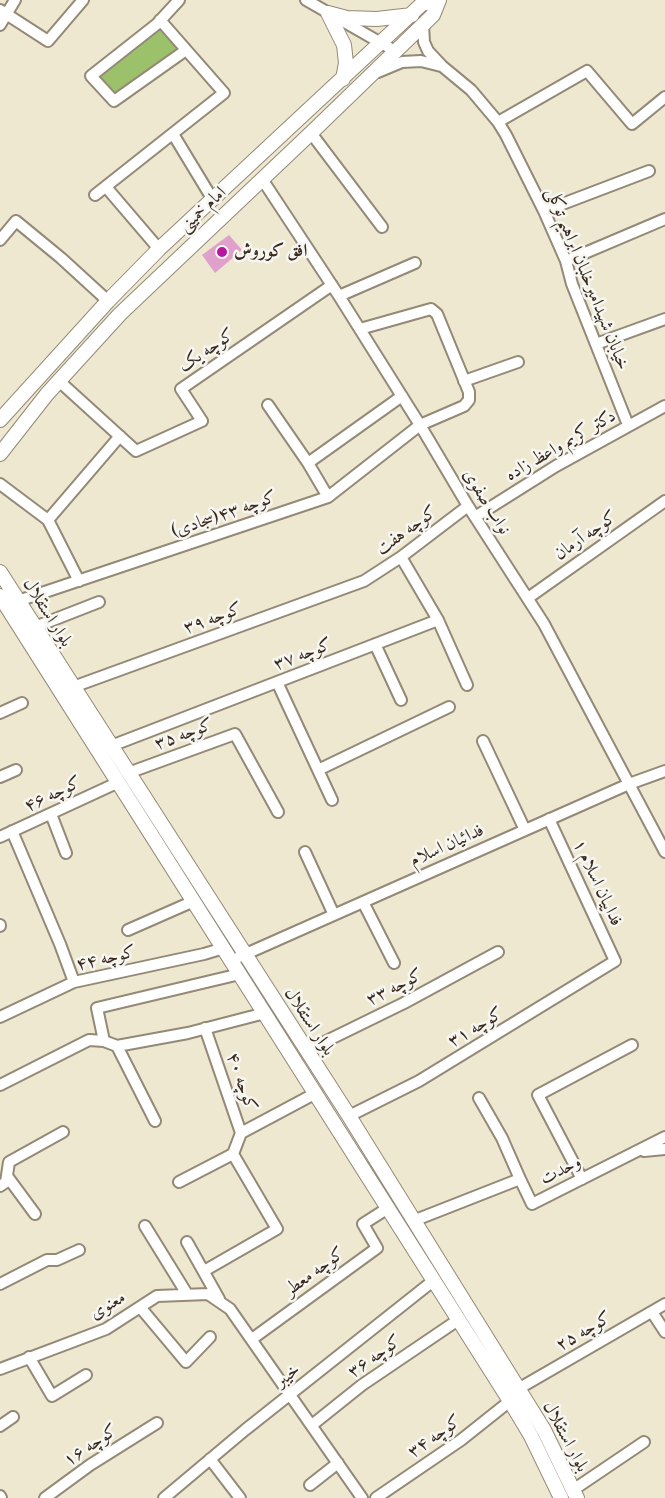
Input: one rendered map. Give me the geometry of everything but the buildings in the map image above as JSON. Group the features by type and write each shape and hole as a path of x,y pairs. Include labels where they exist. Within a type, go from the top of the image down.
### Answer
{"main road":[{"name":"امام خمینی","path":"0,420 108,301 159,249 422,4 437,0 433,15 423,25 120,314 59,381 0,454"},
{"path":"328,14 347,18 377,19 412,15"},
{"path":"328,14 344,45 346,63 343,79"},
{"name":"بلوار استقلال","path":"0,572 111,746 123,778 194,901 224,948 238,957"},
{"name":"بلوار استقلال","path":"0,596 123,778 238,957 306,1051 349,1116 544,1430 575,1494"},
{"name":"بلوار استقلال","path":"238,957 240,974 510,1401 531,1436 561,1498"}],"street":[{"path":"0,25 3,12 15,0"},
{"path":"3,12 48,41 83,0"},
{"path":"179,0 160,20 91,76 114,101 186,50"},
{"path":"306,0 395,51"},
{"path":"95,195 224,93 160,20"},
{"name":"خیابان شهیدامیرخلبان ابراهیم توکلی","path":"423,25 424,42 429,51 442,66 471,90 498,122 544,211 566,261 572,284 628,425"},
{"path":"368,77 402,62 421,61 442,66"},
{"path":"498,122 587,71 632,124 665,97"},
{"path":"311,133 382,227"},
{"path":"173,134 213,200"},
{"path":"544,211 649,171"},
{"name":"نواب صفوی","path":"262,179 360,329 468,506 544,624 665,852"},
{"path":"106,187 159,249"},
{"path":"566,261 665,219"},
{"path":"0,240 16,221 108,301"},
{"path":"339,296 415,263"},
{"name":"کوچه یک","path":"120,436 136,451 202,421 180,389 332,285"},
{"path":"360,329 431,309 437,314 464,381 518,362"},
{"path":"596,345 665,319"},
{"path":"48,520 120,436 59,381"},
{"name":"کوچه ۴۳(سجادی)","path":"18,601 328,497 373,459 420,425 464,406 469,400 469,392 464,381"},
{"path":"308,463 402,396"},
{"path":"268,405 308,463 328,497"},
{"name":"دکتر کریم واعظ زاده","path":"475,517 556,466 665,406"},
{"path":"0,484 48,520 79,581"},
{"name":"کوچه آرمان","path":"528,598 665,501"},
{"name":"کوچه هفت","path":"364,581 401,557 468,506"},
{"path":"401,557 438,620 467,685"},
{"name":"کوچه ۳۹","path":"73,687 364,581"},
{"path":"35,627 99,602"},
{"name":"کوچه ۳۷","path":"111,746 438,620"},
{"path":"375,644 401,700"},
{"path":"277,682 332,800"},
{"path":"0,713 22,703"},
{"path":"318,770 449,707"},
{"name":"کوچه ۳۵","path":"123,778 235,734 278,812"},
{"path":"483,741 525,830"},
{"path":"0,777 16,770"},
{"name":"فدائیان اسلام","path":"238,957 629,784 665,771"},
{"name":"کوچه ۴۶","path":"0,837 123,778"},
{"path":"51,814 66,853"},
{"name":"فداییان اسلام ۱","path":"549,819 615,961"},
{"path":"12,831 74,982"},
{"path":"305,852 334,915"},
{"path":"128,930 194,901"},
{"path":"363,902 394,963"},
{"name":"کوچه ۴۴","path":"0,1017 74,982 224,948"},
{"name":"کوچه ۳۳","path":"306,1051 404,1003 498,952"},
{"name":"کوچه ۳۱","path":"349,1116 419,1081 615,961"},
{"path":"104,1041 97,1008 240,974"},
{"path":"0,1085 89,1040 104,1041 117,1046 265,1013"},
{"name":"کوچه ۴۰","path":"205,1028 240,1133 316,1093"},
{"path":"582,1179 538,1095 632,1045"},
{"path":"117,1046 155,1121"},
{"path":"479,1098 520,1179"},
{"path":"0,1186 6,1182 9,1162 63,1132"},
{"path":"179,1182 233,1154 240,1133"},
{"name":"وحدت","path":"414,1221 520,1179 532,1204 665,1137"},
{"name":"وحدت","path":"635,1152 665,1149"},
{"path":"204,1271 277,1229 233,1154"},
{"path":"7,1176 35,1214"},
{"name":"کوچه معطر","path":"252,1339 377,1248 363,1224 388,1208"},
{"path":"145,1226 187,1294"},
{"path":"187,1242 225,1306 252,1339 361,1498"},
{"path":"0,1284 47,1260 57,1260 79,1250"},
{"name":"خیبر","path":"166,1497 382,1320 434,1281"},
{"name":"معنوی","path":"0,1369 106,1329 157,1296 208,1294 225,1306"},
{"name":"کوچه ۲۵","path":"518,1389 665,1304"},
{"path":"140,1307 186,1362 210,1337"},
{"path":"652,1312 665,1332"},
{"name":"کوچه ۳۶","path":"312,1425 362,1385 458,1320"},
{"path":"29,1357 52,1396 86,1375"},
{"name":"کوچه ۳۴","path":"376,1498 461,1440 510,1401"},
{"path":"0,1426 13,1417"},
{"name":"کوچه ۱۶","path":"45,1498 90,1465 157,1423"},
{"path":"575,1494 644,1442"},
{"path":"210,1459 240,1498"},
{"path":"310,1485 338,1463"}],"green space":[{"path":"157,24 186,50 114,101 91,76"}],"place":[{"name":"افق کوروش","path":"222,252"}]}
